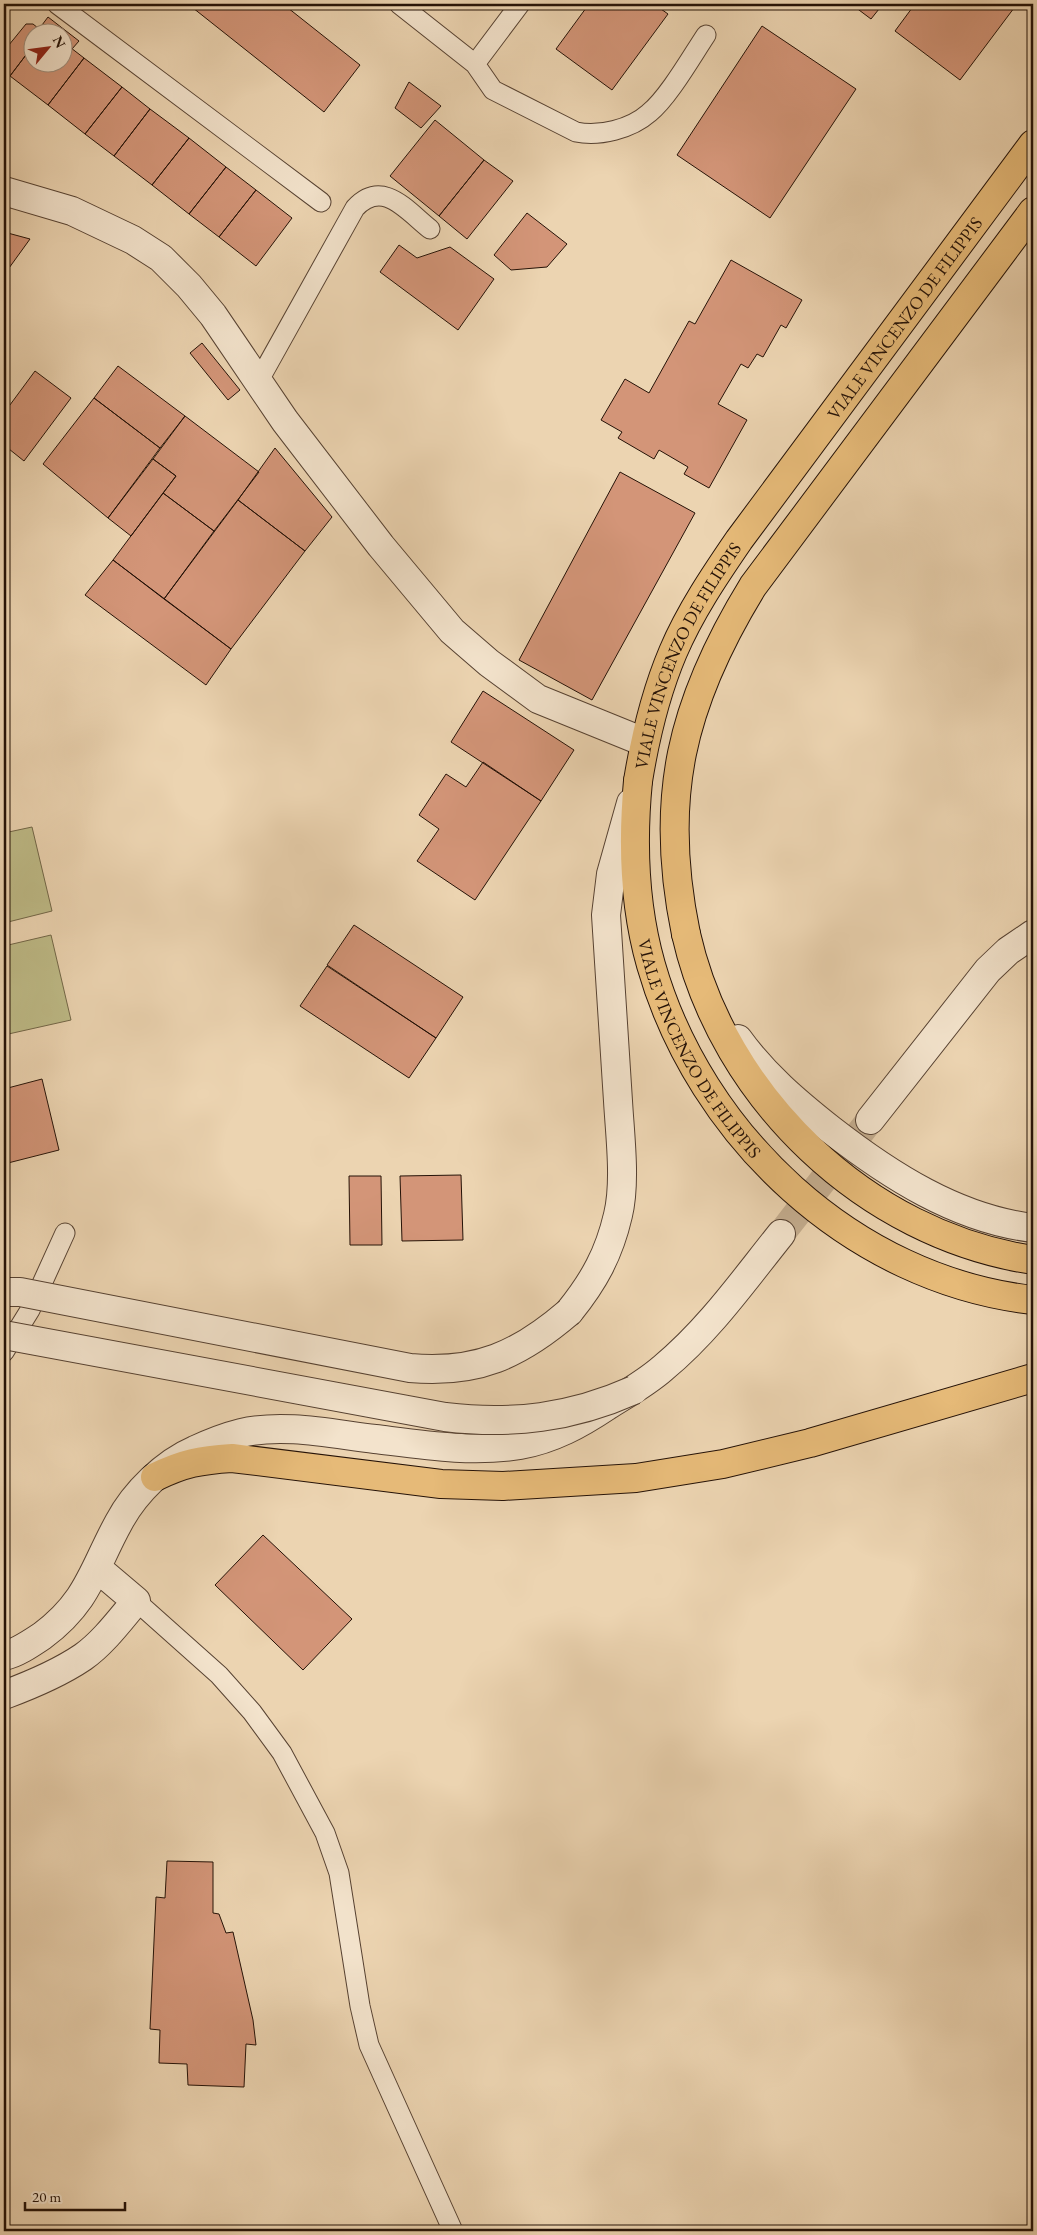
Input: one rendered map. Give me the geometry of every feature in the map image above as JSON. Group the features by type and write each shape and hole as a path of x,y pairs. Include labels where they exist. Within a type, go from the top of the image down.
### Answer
{"main road":[{"name":"VIALE VINCENZO DE FILIPPIS","path":"1033,144 750,525 712,580 673,652 644,742 633,828 640,915 651,965 668,1014 687,1054 719,1107 755,1153 795,1192 830,1220 877,1249 920,1271 964,1286 1011,1298 1033,1300"},
{"name":"VIALE VINCENZO DE FILIPPIS","path":"1033,211 753,586 729,625 698,693 687,729 676,786 676,864 679,898 686,934 701,987 716,1023 736,1058 762,1095 795,1134 823,1161 860,1189 940,1234 989,1250 1033,1260"},
{"path":"147,1487 182,1464 232,1458 440,1484 503,1486 636,1478 723,1464 810,1443 1033,1378"}],"street":[{"path":"4,191 72,211 133,240 161,258 201,300 284,422 452,631 490,664 538,699 644,742"},
{"path":"4,1292 20,1292 410,1368 434,1370 459,1369 504,1356 544,1333 569,1312 600,1270 612,1240 619,1213 622,1165 606,915 611,874 638,781"},
{"path":"686,934 707,988 726,1022 768,1076 800,1105 872,1161 896,1177 954,1205 992,1218 1033,1228"},
{"path":"870,1120 988,970 1008,951 1033,934"},
{"path":"4,1656 33,1642 68,1614 83,1595 120,1520 147,1487 179,1459 219,1440 242,1433 273,1430 302,1431 443,1447 484,1449 519,1445 546,1439 578,1425 634,1390 669,1364 711,1322 781,1234"},
{"path":"4,1335 445,1418 483,1422 521,1420 558,1414 608,1402 634,1390"},
{"path":"4,1695 45,1679 84,1656 113,1628 136,1601 97,1568"}],"lane":[{"path":"57,4 321,202"},
{"path":"399,4 474,64 493,90 576,132 590,135 607,132 635,122 649,114 659,103 706,34"},
{"path":"474,64 520,4"},
{"path":"258,382 356,208 363,199 372,195 382,194 430,230"},
{"path":"4,1352 30,1310 65,1233"},
{"path":"136,1601 219,1675 252,1712 282,1752 325,1833 339,1873 360,2006 369,2046 453,2231"}],"shaded area":[{"path":"32,827 52,911 4,923 4,833"},
{"path":"51,935 71,1020 4,1035 4,946"}],"building":[{"path":"188,4 283,4 360,65 324,112"},
{"path":"589,4 654,4 668,14 612,90 556,49"},
{"path":"851,4 883,4 871,19"},
{"path":"915,4 1017,4 960,80 895,31"},
{"path":"48,17 54,22 44,22"},
{"path":"762,26 856,89 770,218 677,155"},
{"path":"22,29 22,60 10,76 4,71 4,51"},
{"path":"72,36 79,41 72,49"},
{"path":"72,49 84,58 48,105 10,76 22,60 22,72 72,72"},
{"path":"84,58 122,87 85,134 48,105"},
{"path":"409,82 441,106 421,128 395,108"},
{"path":"122,87 150,109 114,156 85,134"},
{"path":"150,109 189,138 152,185 114,156"},
{"path":"435,120 484,160 439,216 390,176"},
{"path":"189,138 226,167 189,214 152,185"},
{"path":"484,160 513,181 467,239 439,216"},
{"path":"226,167 256,190 219,237 189,214"},
{"path":"256,190 292,218 256,266 219,237"},
{"path":"527,213 567,244 547,267 511,270 494,255"},
{"path":"4,232 30,239 4,275"},
{"path":"399,245 417,258 450,247 494,279 458,330 380,272"},
{"path":"731,260 802,300 786,328 781,325 763,357 757,354 748,368 741,364 718,404 747,420 709,488 684,474 688,467 659,450 654,459 618,438 622,432 601,420 625,379 649,393 689,321 695,324"},
{"path":"202,343 240,390 228,400 190,353"},
{"path":"118,366 185,416 160,448 94,398"},
{"path":"35,371 71,398 24,461 4,445 4,413"},
{"path":"94,398 160,448 108,518 43,464"},
{"path":"185,416 259,472 214,531 163,493 176,476 153,459"},
{"path":"275,448 332,517 305,551 238,500"},
{"path":"153,459 176,476 131,536 108,518"},
{"path":"620,472 695,513 592,700 519,660"},
{"path":"163,493 214,531 164,599 113,560"},
{"path":"238,500 305,551 231,649 164,599"},
{"path":"113,560 231,649 206,685 85,595"},
{"path":"483,691 574,750 541,801 451,742"},
{"path":"483,762 541,801 475,900 417,861 439,829 419,815 446,774 466,787"},
{"path":"354,925 463,997 436,1038 327,965"},
{"path":"327,966 436,1038 409,1078 300,1006"},
{"path":"42,1079 59,1150 4,1164 4,1089"},
{"path":"461,1175 463,1240 402,1241 400,1176"},
{"path":"349,1176 381,1176 382,1245 350,1245"},
{"path":"263,1535 352,1619 303,1670 215,1585"},
{"path":"167,1861 213,1862 213,1913 219,1914 226,1933 233,1932 253,2020 256,2045 246,2044 244,2087 188,2085 187,2064 159,2063 160,2030 150,2029 156,1897 165,1898"}],"tunnel":[{"path":"781,1234 870,1120"}]}
